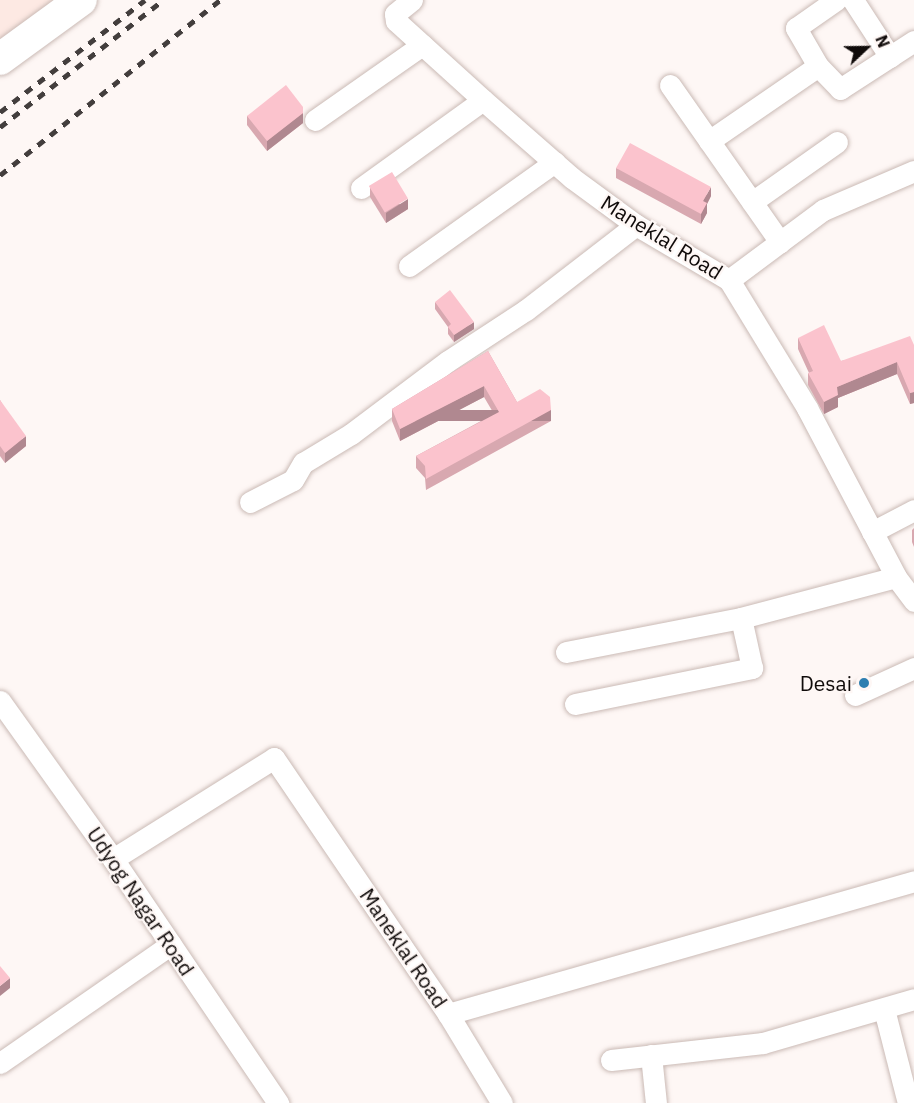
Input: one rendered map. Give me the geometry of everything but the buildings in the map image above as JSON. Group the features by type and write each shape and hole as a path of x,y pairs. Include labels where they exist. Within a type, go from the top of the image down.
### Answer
{"highway":[{"path":"0,58 81,0"}],"street":[{"name":"Maneklal Road","path":"412,0 393,18 483,100 555,162 636,225 729,280 807,408 896,577 914,601"},
{"path":"836,0 796,28 818,66 840,89 914,41"},
{"path":"853,0 890,57"},
{"path":"315,120 422,45"},
{"path":"709,141 818,66"},
{"path":"670,85 780,242"},
{"path":"361,188 483,100"},
{"path":"752,202 837,142"},
{"path":"408,266 555,162"},
{"path":"729,280 823,210 914,171"},
{"path":"250,502 291,482 303,463 351,434 448,361 533,305 636,225"},
{"path":"872,532 914,510"},
{"path":"566,652 741,618 896,577"},
{"path":"575,704 752,668 741,618"},
{"path":"855,695 914,668"},
{"name":"Udyog Nagar Road","path":"0,701 113,859 278,1103"},
{"name":"Maneklal Road","path":"113,859 274,758 448,1014 914,881"},
{"path":"4,1052 171,944"},
{"path":"611,1060 763,1043 914,999"},
{"path":"884,1009 908,1103"},
{"path":"448,1014 502,1103"},
{"path":"651,1055 656,1103"}],"shaded area":[{"path":"0,0 55,0 0,40"}],"railway":[{"path":"0,112 145,0"},
{"path":"0,127 163,0"},
{"path":"0,175 220,0"}],"place":[{"name":"Desai","path":"864,683"}]}
